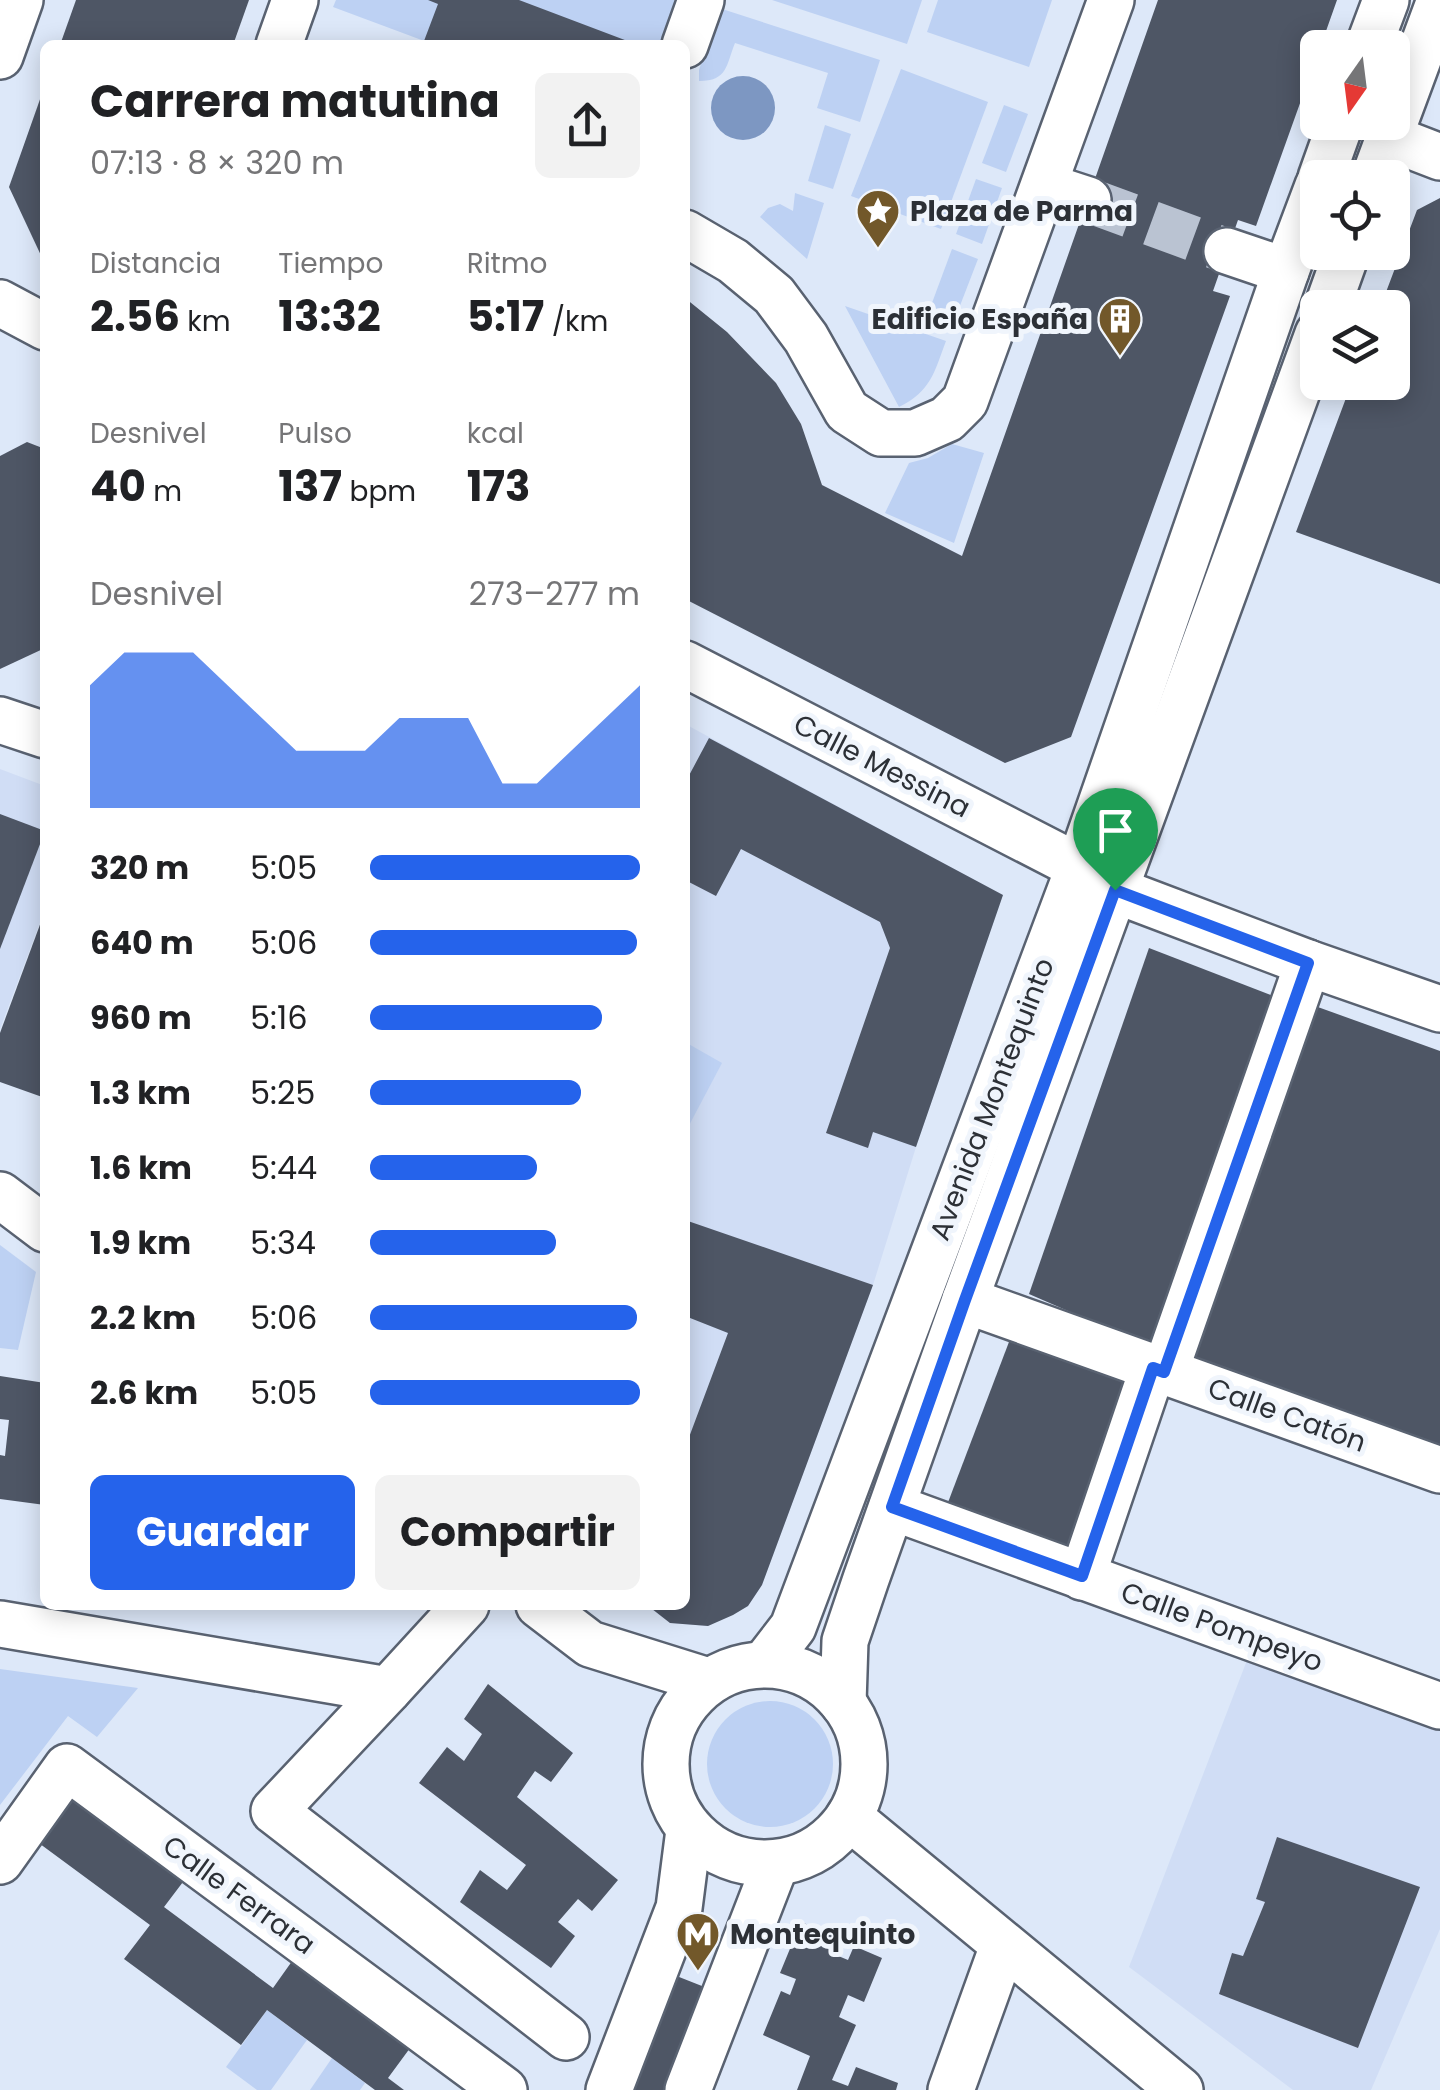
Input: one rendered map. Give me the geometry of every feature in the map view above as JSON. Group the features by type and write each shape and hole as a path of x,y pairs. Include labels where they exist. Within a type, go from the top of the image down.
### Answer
{"street":[{"path":"0,56 20,0"},
{"path":"281,40 295,0"},
{"path":"687,40 701,0"},
{"path":"690,237 733,261 774,295 806,338 847,411 881,433 915,432 947,419 965,400 1111,0"},
{"path":"1375,30 1386,0"},
{"path":"1440,0 1381,157 1440,158"},
{"path":"1045,186 1088,200"},
{"name":"Avenida Montequinto","path":"843,1703 845,1641 965,1300 1300,234"},
{"path":"1227,250 1286,271"},
{"path":"0,303 40,324"},
{"name":"Avenida Montequinto","path":"766,1662 793,1628 1300,378"},
{"name":"Calle Messina","path":"690,667 1097,879 1308,963 1440,1009"},
{"path":"0,720 40,733"},
{"path":"1082,1576 1308,963"},
{"path":"0,1195 40,1226"},
{"name":"Calle Catón","path":"965,1300 1440,1470"},
{"name":"Calle Pompeyo","path":"892,1507 1440,1706"},
{"path":"461,1610 274,1810 566,2038"},
{"path":"546,1610 590,1644 705,1680"},
{"path":"0,1624 388,1690"},
{"path":"766,1662 805,1673 843,1703 860,1735 864,1762 861,1790 849,1817 827,1841 798,1857 776,1863 740,1859 717,1850 690,1830 678,1813 668,1786 666,1758 672,1729 705,1680 766,1662"},
{"name":"Calle Ferrara","path":"0,1860 67,1768 504,2090"},
{"path":"849,1817 1180,2090"},
{"path":"609,2090 679,1908 690,1830"},
{"path":"688,2090 776,1863"},
{"path":"951,2090 1002,1946"}],"shaded area":[{"path":"336,0 683,0 669,40 422,40 333,7"},
{"path":"772,0 922,0 907,44"},
{"path":"938,0 1052,0 1029,67 927,32"},
{"path":"719,8 880,60 860,122 817,108 828,73 735,43 721,75 699,81"},
{"path":"901,69 988,102 941,229 851,196"},
{"path":"743,76 766,85 775,108 766,131 743,140 720,131 711,108 720,85"},
{"path":"1004,105 1028,114 1006,172 982,163"},
{"path":"825,125 851,134 833,189 808,181"},
{"path":"976,179 1002,188 982,244 956,234"},
{"path":"795,193 824,203 807,259 760,217 768,208 780,204 793,211"},
{"path":"952,249 978,259 951,329 926,319"},
{"path":"845,306 946,341 930,380 910,401 899,407"},
{"path":"952,444 984,453 954,543 885,513 909,463 928,458"},
{"path":"690,727 1003,895 873,1285 762,1585 748,1606 708,1626 670,1623 653,1610 690,1610"},
{"path":"0,769 40,784 40,922 0,1029"},
{"path":"690,1045 722,1063 690,1124"},
{"path":"0,1245 36,1272 18,1350 0,1348"},
{"path":"1249,1655 1440,1727 1440,1929 1371,2090 1293,2090 1129,1967"},
{"path":"0,1669 138,1688 97,1737 68,1716 0,1805"},
{"path":"770,1701 794,1706 814,1720 828,1740 833,1764 828,1788 814,1808 794,1822 770,1827 746,1822 726,1808 712,1788 707,1764 712,1740 726,1720 746,1706"},
{"path":"267,2010 307,2040 271,2090 257,2090 226,2067"},
{"path":"332,2058 365,2083 360,2090 310,2090"}],"building":[{"path":"76,0 249,0 235,40 62,40"},
{"path":"428,0 519,0 625,40 424,40 438,4"},
{"name":"Edificio España","path":"1158,0 1337,0 1326,30 1300,30 1300,103 1256,226 1238,220 1213,291 1230,296 1071,737 1005,763 690,602 690,302 727,332 776,383 801,424 822,485 962,556"},
{"path":"40,99 40,253 9,187"},
{"path":"1440,198 1440,584 1296,532 1345,400 1410,400 1410,290 1387,290 1394,270 1410,270 1410,229 1417,210"},
{"path":"27,442 40,447 40,650 0,669 0,456"},
{"path":"709,738 1003,895 916,1147 873,1132 868,1148 826,1133 890,948 880,922 741,849 716,896 690,883 690,774"},
{"path":"0,814 40,829 40,844 0,949"},
{"path":"40,925 40,1096 0,1082 0,1033"},
{"path":"1149,948 1276,997 1153,1348 1029,1294"},
{"path":"1315,1006 1440,1051 1440,1451 1184,1359"},
{"path":"690,1222 873,1285 762,1585 748,1606 708,1626 670,1623 653,1610 690,1610 690,1435 728,1333 690,1318"},
{"path":"1012,1334 1136,1381 1076,1553 947,1505"},
{"path":"0,1376 40,1382 40,1504 0,1499 0,1455 5,1456 9,1420 0,1419"},
{"path":"488,1684 573,1753 551,1782 535,1771 517,1797 618,1880 592,1911 578,1899 558,1922 575,1936 551,1968 460,1902 480,1870 507,1890 526,1865 419,1783 447,1747 464,1761 482,1734 464,1719"},
{"path":"70,1787 189,1874 164,1907 273,1988 295,1957 413,2044 388,2078 404,2090 375,2090 267,2010 241,2045 124,1959 150,1925 32,1838"},
{"path":"1277,1837 1420,1887 1358,2048 1219,1994 1232,1953 1243,1956 1265,1902 1256,1899"},
{"path":"801,1922 837,1936 831,1953 848,1960 854,1946 882,1958 864,2002 848,1995 839,2017 856,2025 832,2080 848,2086 856,2067 898,2083 896,2090 797,2090 810,2056 763,2035 781,1991 790,1995 796,1979 780,1973"},
{"path":"669,1973 712,1990 673,2090 623,2090"}],"tunnel":[{"path":"1088,200 1227,251"}],"place":[{"name":"Plaza de Parma","path":"878,249"},
{"name":"Edificio España","path":"1120,357"},
{"name":"Montequinto","path":"698,1972"}],"route":[{"path":"1115,890 1308,963 1164,1372 1153,1368 1082,1576 892,1507 1115,890"}]}
